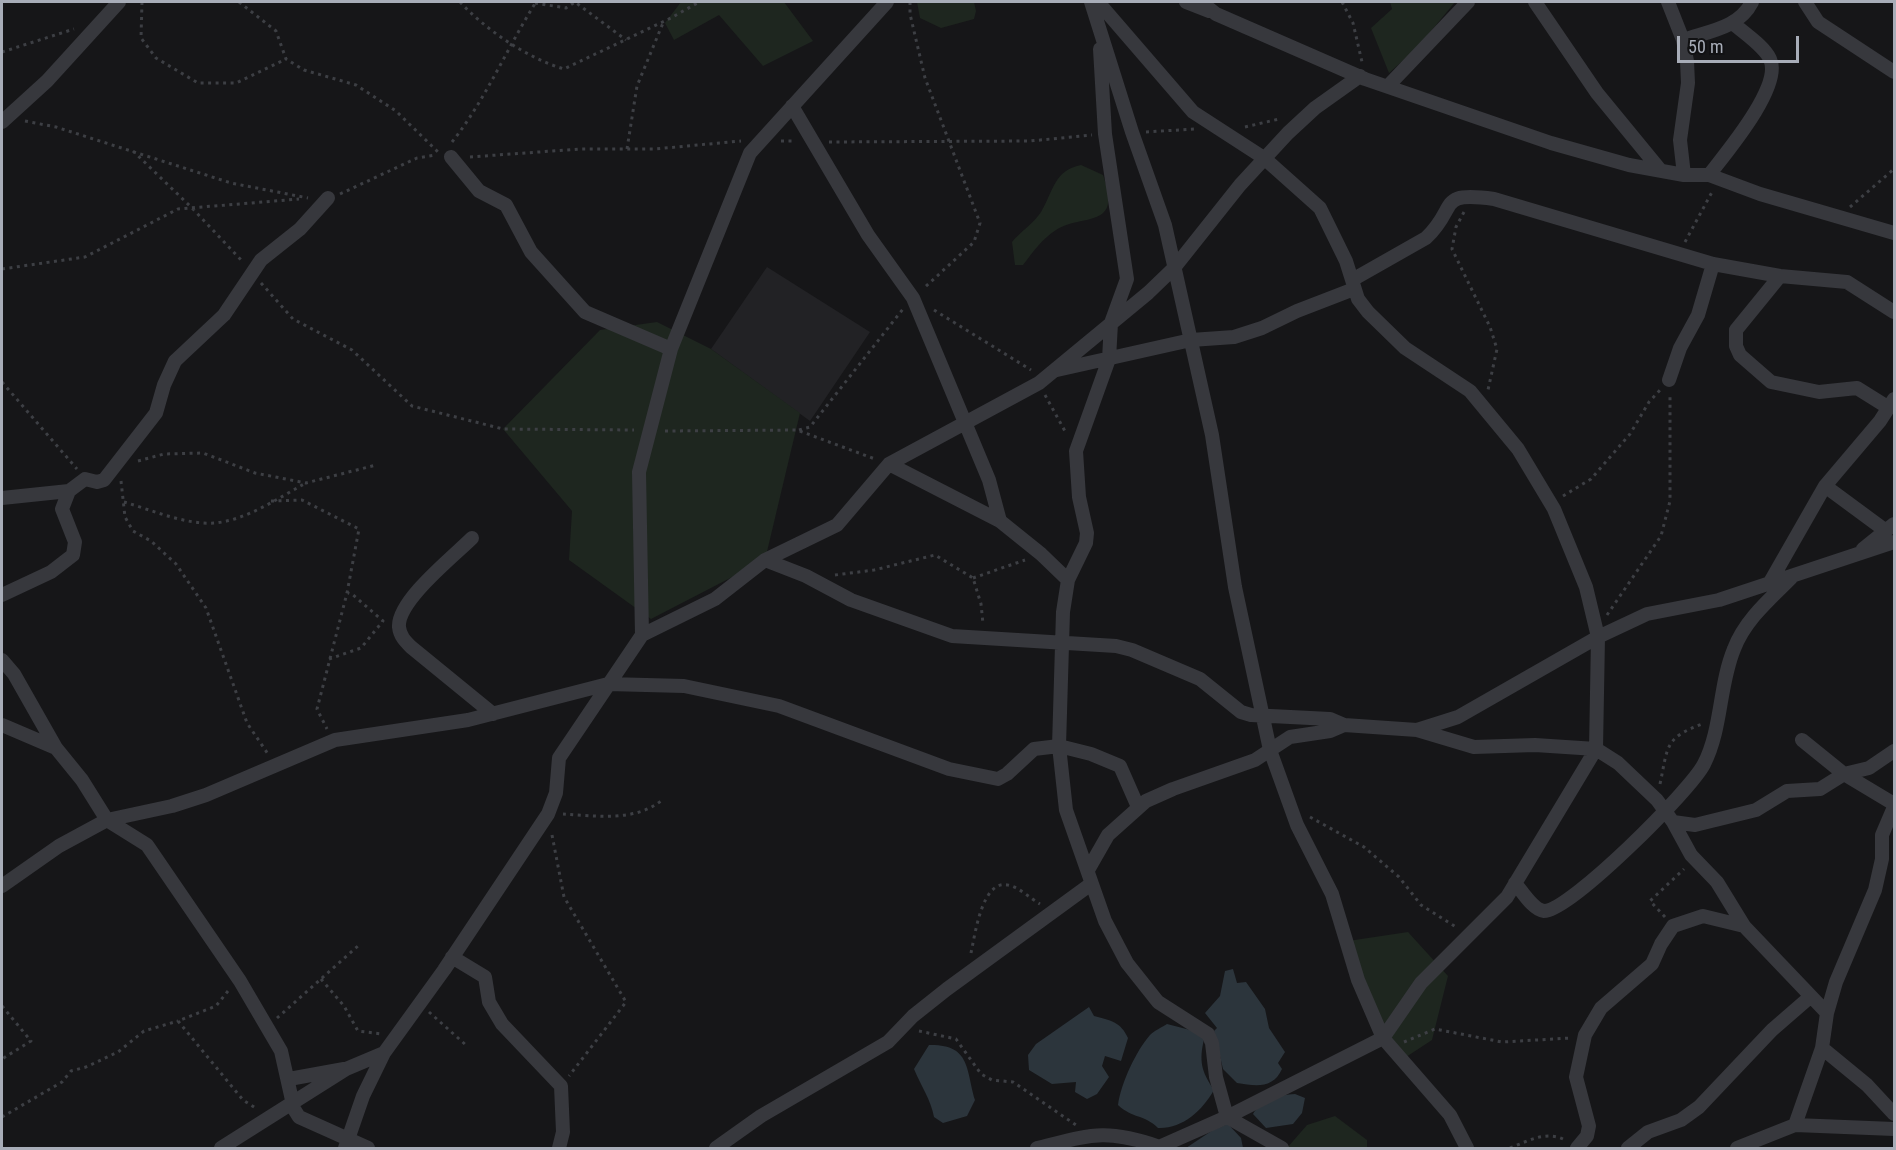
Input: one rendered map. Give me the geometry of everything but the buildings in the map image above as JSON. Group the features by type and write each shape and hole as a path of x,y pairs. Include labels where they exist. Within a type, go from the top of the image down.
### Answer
{"street":[{"path":"4,120 47,81 119,2"},
{"path":"642,634 639,471 671,349 743,167 759,140 887,2"},
{"path":"1091,2 1132,132 1165,225 1212,435 1233,575 1270,750 1290,806 1332,894 1358,980 1387,1043 1450,1115 1467,1149"},
{"path":"1037,1149 1090,1134 1116,1135 1159,1148 1387,1043 1421,983 1503,903 1596,749 1597,632 1586,587 1551,503 1518,449 1470,391 1405,348 1368,312 1353,284 1346,261 1320,208 1264,158 1193,112 1098,2"},
{"path":"1186,2 1363,77 1551,143 1629,165 1684,175 1714,177 1839,218 1894,233"},
{"path":"1201,2 1216,14"},
{"path":"1388,86 1468,2"},
{"path":"1535,2 1597,93 1661,171"},
{"path":"1668,2 1683,40 1688,83 1680,140 1684,175"},
{"path":"1683,40 1734,24 1748,11 1752,2"},
{"path":"1805,2 1818,22 1894,72"},
{"path":"1714,177 1756,110 1773,76 1770,58 1734,24"},
{"path":"1099,28 1106,134 1127,279 1111,323 1108,359 1076,451 1086,543 1068,580 1063,612 1059,746 1066,810 1111,934 1145,988 1167,1010 1208,1034 1212,1042 1216,1077 1227,1117 1282,1149"},
{"path":"346,1144 363,1096 384,1053 548,814 556,792 559,758 642,634 715,599 765,560 837,525 889,464 1039,383 1174,268 1264,158 1316,108 1363,77"},
{"path":"792,106 868,235 913,298 989,480 1000,521"},
{"path":"446,156 479,191 499,199 506,205 531,252 585,312 671,349"},
{"path":"1054,370 1191,340 1234,337 1262,328 1353,284 1426,238 1436,230 1449,204 1458,197 1465,196 1494,199 1713,264 1780,276 1847,282 1894,312"},
{"path":"2,498 69,491 86,479 101,482 156,413 164,385 175,361 224,315 251,271 261,260 300,229 328,198"},
{"path":"1669,380 1680,348 1698,315 1713,264"},
{"path":"1769,584 1824,486 1892,404 1857,388 1819,392 1771,382 1740,355 1736,346 1736,330 1780,276"},
{"path":"889,464 1000,521 1041,554 1068,580"},
{"path":"1824,486 1890,527 1854,555"},
{"path":"2,595 51,572 73,555 75,542 62,509 69,491"},
{"path":"472,538 413,596 404,609 399,624 402,638 411,647 493,714"},
{"path":"1417,730 1458,717 1597,632 1647,614 1719,600 1894,542"},
{"path":"765,560 806,576 851,600 952,636 1116,646 1148,656 1200,679 1241,712 1330,718 1344,725 1417,730 1474,747 1562,746 1596,749 1630,772 1665,811 1691,855 1717,882 1744,926 1827,1014"},
{"path":"1515,884 1538,909 1544,911 1563,905 1634,844 1665,811 1704,764 1718,719 1735,646 1757,612 1792,576"},
{"path":"2,660 14,674 56,748 82,780 107,820 147,845 238,979 281,1051 292,1101 299,1117 346,1144 368,1149"},
{"path":"2,886 59,846 107,820 172,806 233,785 335,740 493,714 608,684 684,686 779,706 949,769 998,779 1007,774 1034,749 1059,746 1091,754 1119,766 1138,807"},
{"path":"2,725 56,748"},
{"path":"716,1149 761,1116 888,1042 905,1025 966,976 1059,910 1090,877 1108,835 1138,807 1173,789 1256,760 1290,737 1330,731 1344,725"},
{"path":"1795,1125 1822,1048 1827,1014 1845,959 1875,890 1882,860 1882,835 1894,805 1844,774 1802,740"},
{"path":"1665,811 1695,825 1756,810 1787,791 1820,789 1844,774 1869,768 1894,752"},
{"path":"1577,1148 1587,1136 1589,1126 1576,1085 1578,1061 1592,1019 1611,998 1650,968 1673,926 1703,916 1744,926"},
{"path":"452,957 484,977 489,1002 502,1024 561,1086 562,1132 559,1149"},
{"path":"1628,1149 1648,1132 1681,1120 1699,1107 1772,1030 1810,997"},
{"path":"1822,1048 1868,1085 1893,1109"},
{"path":"222,1149 292,1101 346,1069 384,1053"},
{"path":"289,1079 346,1069"},
{"path":"1737,1149 1795,1125 1894,1129"}],"path":[{"path":"142,2 141,38 156,58 198,82 236,83 286,59"},
{"path":"239,2 276,31 286,59 304,70 356,85 396,111 446,156"},
{"path":"460,2 510,43 564,69 664,22 699,2"},
{"path":"446,156 474,112 510,43 536,2 566,8 575,2 626,40"},
{"path":"910,2 910,14 925,78 951,141 980,223 974,242 913,298"},
{"path":"1342,2 1353,23 1363,77"},
{"path":"2,52 101,21"},
{"path":"627,149 637,86 664,22"},
{"path":"1243,128 1286,117"},
{"path":"4,120 56,127 231,183 304,198"},
{"path":"1132,132 1188,130 1214,126"},
{"path":"2,269 85,257 178,209 328,198 363,185 417,158 506,157 580,149 627,149 759,140 812,142 1030,141 1106,134"},
{"path":"132,150 192,208 293,319 352,350 412,406 503,429 797,430 889,464"},
{"path":"1839,218 1894,169"},
{"path":"1679,254 1714,177"},
{"path":"1465,196 1466,209 1456,226 1452,249 1490,327 1497,349 1493,373 1483,406"},
{"path":"1551,503 1591,479 1630,434 1648,402 1669,380"},
{"path":"1597,632 1662,536 1670,501 1672,420 1669,380"},
{"path":"2,382 86,479"},
{"path":"276,766 247,723 206,608 176,564 151,541 133,531 125,517 122,483 111,469 164,454 203,453 255,473 306,483"},
{"path":"124,502 184,519 214,523 243,516 306,483 376,465"},
{"path":"271,501 302,500 359,529 347,593 316,710 335,740"},
{"path":"973,578 1041,554"},
{"path":"806,576 874,570 935,555 973,578 982,609 982,625 977,638"},
{"path":"329,659 361,648 383,621 352,594 347,593"},
{"path":"1665,811 1671,740 1684,731 1718,719"},
{"path":"561,1086 626,1002 564,897 548,814 605,816 649,811 662,800"},
{"path":"1290,806 1364,848 1399,877 1421,905 1461,930 1474,932"},
{"path":"1673,926 1650,901 1688,865 1691,855"},
{"path":"966,976 982,907 989,892 999,885 1009,885 1046,908 1059,910"},
{"path":"267,1027 358,946"},
{"path":"2,1117 62,1082 71,1071 118,1053 144,1031 216,1006 238,979"},
{"path":"321,979 344,1006 358,1031 395,1035"},
{"path":"419,1003 466,1046"},
{"path":"2,1006 31,1041 2,1059"},
{"path":"1387,1043 1435,1029 1502,1042 1571,1038 1592,1019"},
{"path":"178,1021 243,1100 269,1116"},
{"path":"905,1025 925,1034 950,1036 956,1039 981,1074 992,1080 1013,1082 1090,1134"},
{"path":"1510,1149 1552,1135 1577,1148"}],"shaded area":[{"path":"681,2 784,2 813,41 763,66 719,15 674,40 665,23"},
{"path":"917,2 974,2 976,11 974,19 941,28 920,18"},
{"path":"1390,2 1455,2 1418,47 1389,73 1371,28 1392,9"},
{"path":"1081,165 1103,175 1108,192 1108,204 1104,212 1097,217 1056,230 1042,242 1023,265 1015,265 1012,242 1038,216 1060,177 1072,168"},
{"path":"767,267 870,332 810,421 711,349"},
{"path":"657,322 711,349 800,413 765,560 651,619 569,560 572,511 503,429 600,330"},
{"path":"1408,932 1448,976 1432,1040 1403,1059 1385,1033 1348,941"},
{"path":"1233,969 1237,983 1246,982 1265,1009 1269,1028 1285,1052 1278,1063 1282,1069 1278,1075 1274,1080 1263,1085 1237,1083 1223,1069 1214,1031 1217,1028 1205,1013 1220,996 1225,971"},
{"path":"1089,1007 1094,1016 1110,1020 1122,1028 1128,1038 1121,1061 1105,1056 1102,1066 1109,1077 1097,1094 1087,1099 1075,1092 1076,1082 1052,1084 1029,1070 1028,1055 1036,1044"},
{"path":"1167,1024 1194,1031 1204,1039 1202,1066 1214,1090 1204,1105 1183,1122 1167,1128 1158,1128 1148,1120 1129,1113 1118,1105 1126,1077 1140,1050 1150,1035"},
{"path":"929,1045 953,1049 964,1061 975,1100 967,1116 943,1123 934,1117 914,1069"},
{"path":"1295,1094 1305,1098 1302,1113 1293,1124 1266,1128 1253,1114 1256,1109 1271,1099"},
{"path":"1335,1116 1367,1140 1367,1148 1287,1148 1307,1125"},
{"path":"1228,1124 1241,1138 1243,1148 1186,1148 1213,1130"}]}
